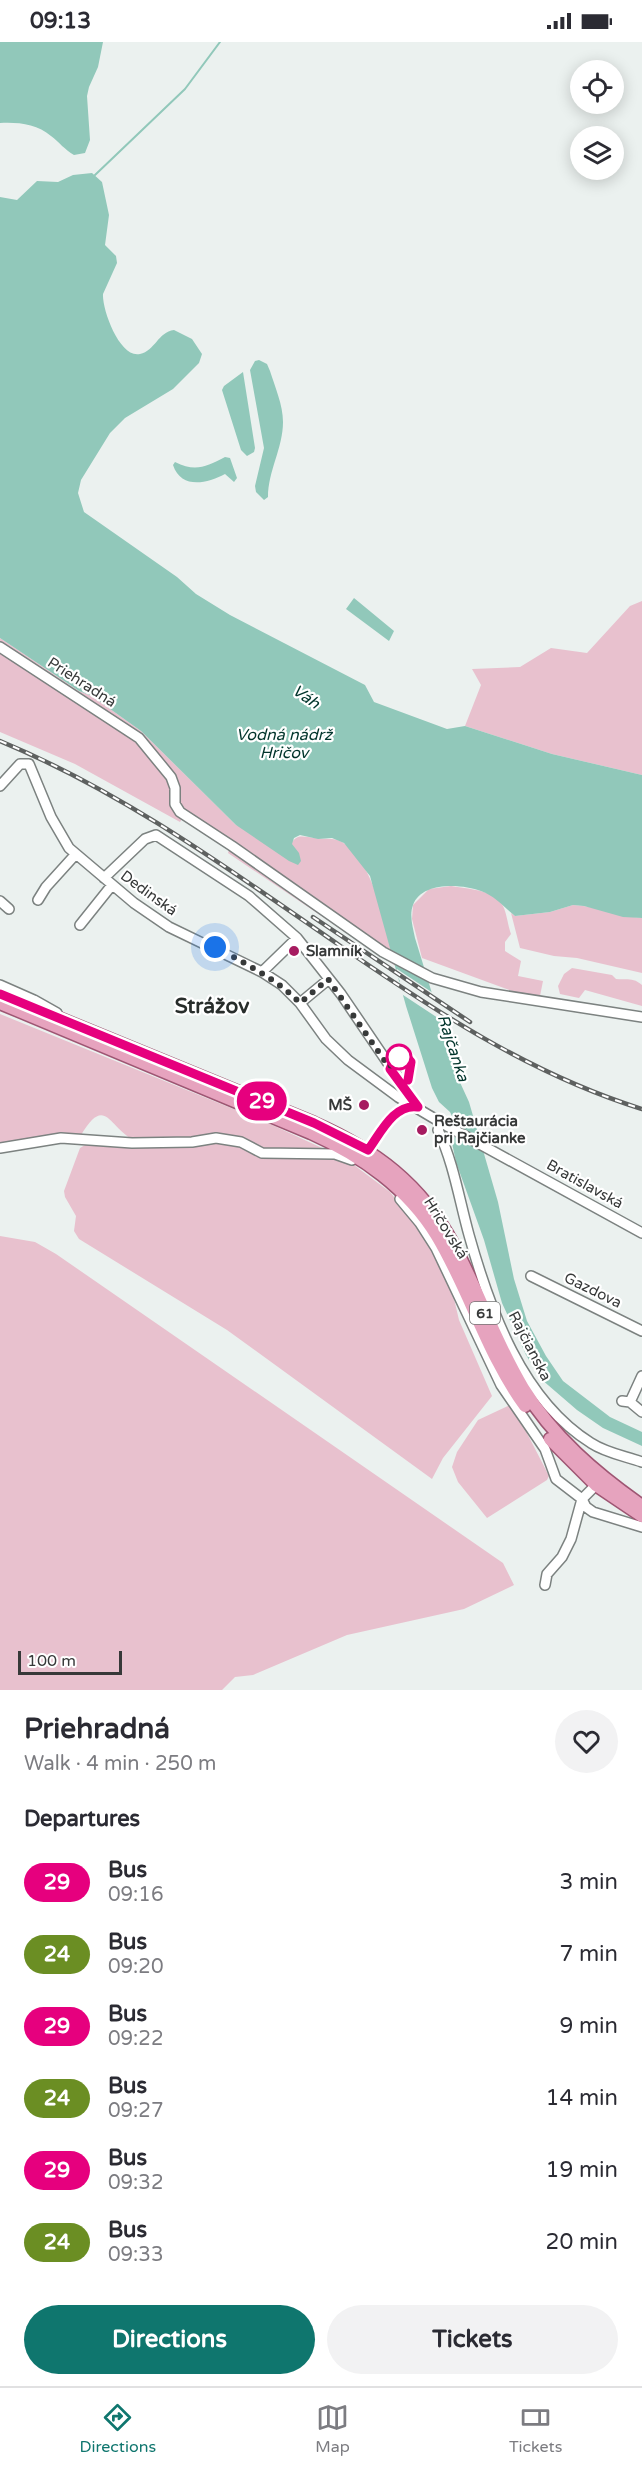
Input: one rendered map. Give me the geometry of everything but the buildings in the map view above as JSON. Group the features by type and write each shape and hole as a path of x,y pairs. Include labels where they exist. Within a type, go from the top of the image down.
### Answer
{"main road":[{"name":"Hričovská","path":"0,994 314,1123 368,1150 407,1182 435,1215 453,1244 506,1359 523,1389 561,1439 599,1481 642,1506"},
{"name":"Hričovská","path":"0,1003 311,1133 352,1153 381,1172 410,1200 436,1235 498,1364 516,1393 556,1445 642,1516"}],"street":[{"name":"Priehradná","path":"0,647 139,738 171,777 175,788 175,806 180,812 392,958 432,978 481,992 642,1017"},
{"name":"Dedinská","path":"0,786 24,763 32,768 56,827 75,855 168,927 262,972 282,985 300,1003 314,1025 348,1060 398,1097 418,1107"},
{"path":"80,925 108,882 145,838 158,835 249,896 297,938 418,1107"},
{"path":"38,900 46,887 75,855"},
{"path":"0,901 9,909"},
{"path":"262,972 297,938"},
{"path":"300,1003 328,979"},
{"name":"Hričovská","path":"0,985 42,1004 77,1025"},
{"path":"368,1150 397,1112 406,1107 418,1107"},
{"name":"Bratislavská","path":"418,1107 444,1125 642,1233"},
{"name":"Rajčianska","path":"444,1125 438,1130 460,1194 468,1234 483,1279 500,1323 532,1385 556,1416 590,1443 609,1452 642,1462"},
{"name":"Hričovská","path":"0,1148 61,1138 132,1143 192,1142 216,1138 241,1142 262,1153 335,1154 358,1164 390,1189 412,1212 428,1234 501,1384 545,1449 556,1479 582,1499 586,1507 593,1512 642,1527"},
{"name":"Gazdova","path":"531,1276 642,1330"},
{"path":"642,1376 626,1402 642,1412"},
{"path":"544,1585 547,1574 562,1557 572,1539 582,1499 599,1481"}],"shaded area":[{"path":"642,601 642,775 552,754 465,726 481,685 472,669 520,667 551,648 587,653 630,606"},
{"path":"0,638 79,691 92,696 141,731 236,825 294,849 291,844 301,836 339,840 353,851 363,865 378,899 397,967 228,853 229,850 182,819 180,822 75,764 0,732"},
{"path":"451,886 487,893 499,900 511,934 505,942 505,951 521,961 518,976 543,981 539,1001 422,958 412,919 413,905 429,889"},
{"path":"573,905 642,918 642,973 520,948 511,913 515,916 550,912"},
{"path":"572,968 639,982 642,985 642,1006 585,990 579,998 560,994 558,986 564,974"},
{"path":"0,1014 270,1124 346,1159 390,1192 411,1218 440,1239 459,1320 492,1396 443,1458 432,1479 227,1330 79,1239 74,1231 76,1216 64,1191 80,1148 85,1145 133,1140 107,1117 101,1115 88,1124 80,1137 40,1137 0,1145"},
{"path":"0,1236 35,1242 56,1254 503,1563 514,1585 464,1609 347,1635 253,1675 235,1677 222,1690 0,1690"},
{"path":"512,1404 549,1476 547,1480 487,1518 458,1482 452,1467 457,1452 478,1420"}],"water":[{"path":"0,42 103,42 98,67 87,96 90,140 85,153 74,155 46,132 33,126 0,123"},
{"name":"Vodná nádrž Hričov","path":"92,173 102,182 109,215 105,245 116,256 117,263 103,294 103,301 109,321 119,341 133,354 140,354 149,349 164,334 174,330 192,339 202,354 199,363 173,389 125,418 110,433 81,480 78,493 84,512 177,577 196,594 230,615 365,685 374,702 447,729 465,726 552,754 642,775 642,918 623,917 573,905 550,912 515,916 486,893 454,886 433,888 425,892 418,897 411,913 415,938 458,1078 469,1102 498,1202 514,1279 527,1321 563,1381 610,1417 642,1432 642,1446 603,1428 577,1410 541,1379 526,1355 502,1303 484,1240 456,1162 452,1143 453,1118 439,1102 432,1088 406,1006 370,876 344,843 332,838 318,839 300,835 294,838 292,844 299,853 301,861 298,865 289,861 236,825 141,731 92,696 79,691 0,638 0,197 17,200 37,181 58,182 73,175"},
{"path":"259,360 267,364 270,371 283,416 281,441 270,478 268,497 264,500 256,492 255,486 264,448 250,370 255,361"},
{"path":"243,372 255,448 254,452 247,456 241,450 222,390"},
{"path":"225,457 230,458 237,478 234,482 225,474 202,482 188,481 177,473 173,465 175,462 189,467 200,467"},
{"path":"354,598 394,631 389,641 346,609"}],"pier":[{"path":"397,969 436,995 443,1018 441,1020 400,993 398,984 400,981 395,972"}],"waterway":[{"path":"95,175 185,89 220,42"}],"railway":[{"path":"0,741 45,761 133,808 411,994 484,1039 561,1078 642,1109"},
{"path":"313,917 470,1022"}],"bus line":[{"name":"29","path":"0,994 314,1123 368,1150 397,1112 406,1107 418,1107 390,1069 396,1058 406,1056 410,1059 408,1080"}],"place":[{"name":"Slamník","path":"294,951"},
{"name":"MŠ","path":"364,1105"},
{"name":"Reštaurácia pri Rajčianke","path":"422,1130"}],"district":[{"name":"Strážov","path":"212,1006"}],"route":[{"path":"215,947 282,985 300,1003 328,979 341,994 389,1067 399,1057"}],"water label":[{"name":"Váh","path":"306,697"},
{"name":"Rajčanka","path":"453,1048"}]}
